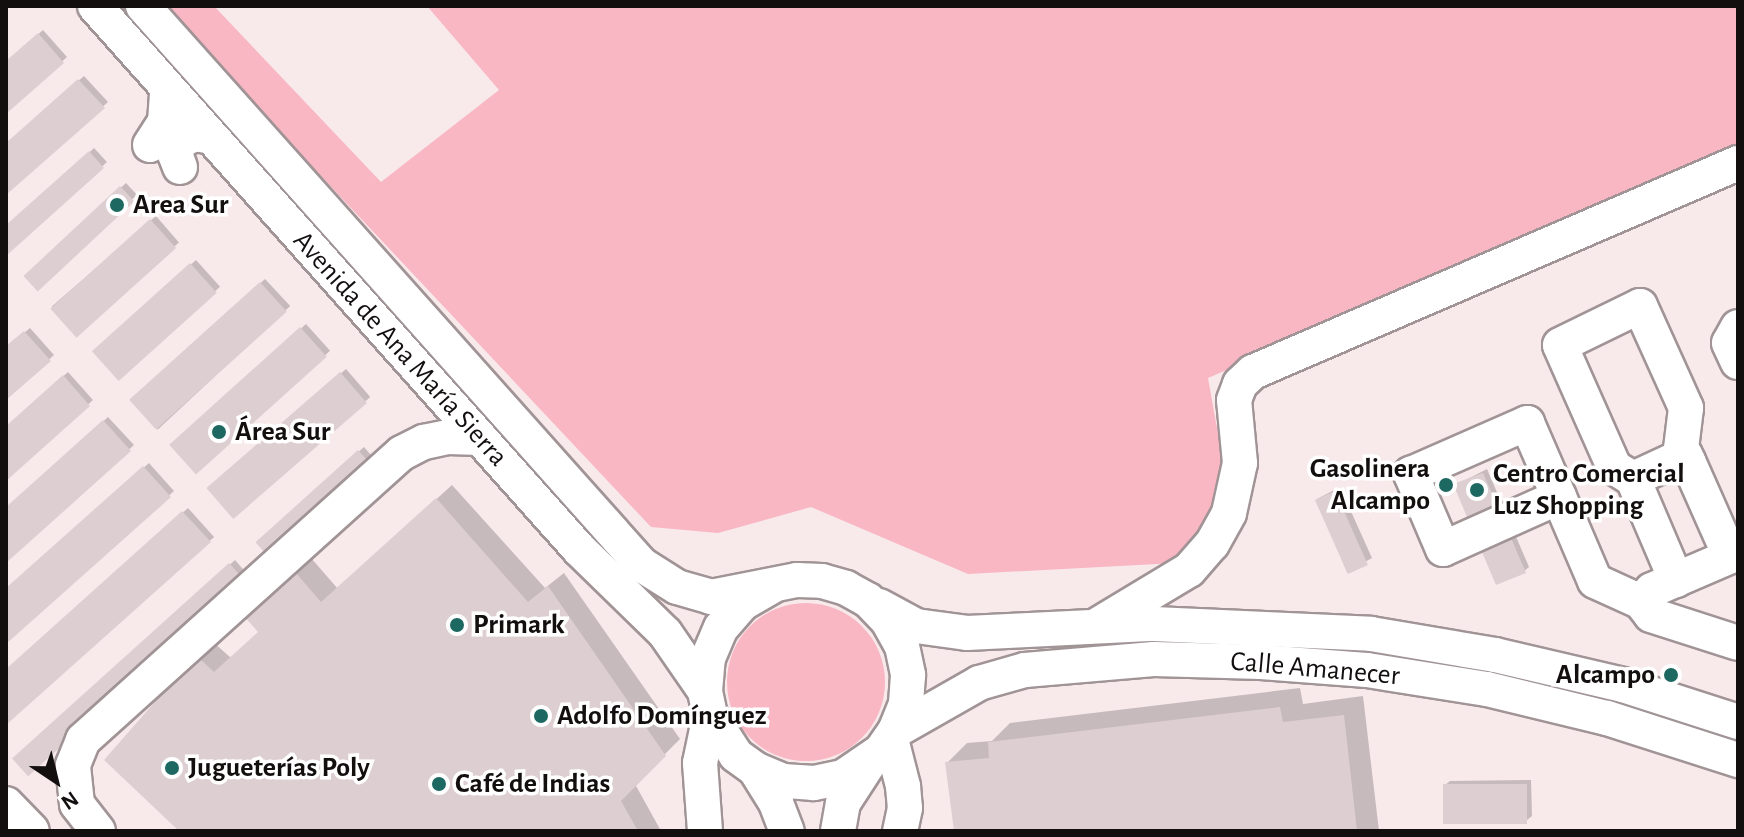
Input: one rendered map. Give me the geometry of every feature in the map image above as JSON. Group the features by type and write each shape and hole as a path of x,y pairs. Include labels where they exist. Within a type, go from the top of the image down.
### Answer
{"street":[{"name":"Avenida de Ana María Sierra","path":"95,6 579,549 665,633 708,703 728,746 755,769 783,781 814,783 843,777 885,744"},
{"name":"Avenida de Ana María Sierra","path":"143,6 642,565 677,587 711,597 797,580 822,581 846,588 868,600 888,621 902,646 908,675 906,704 885,744 843,803 838,831"},
{"path":"150,145 165,122 168,88"},
{"path":"180,167 175,154 181,140 196,134 211,137"},
{"path":"1092,628 1189,570 1212,544 1229,513 1240,463 1234,400 1240,384 1253,372 1738,163"},
{"path":"1641,602 1652,590 1676,580 1734,555 1681,449 1686,408 1640,306 1560,345 1614,467 1633,479 1676,580"},
{"path":"1738,327 1729,343 1738,362"},
{"path":"1559,497 1443,549 1411,474 1527,423 1559,497 1595,581 1641,602 1651,615 1738,643"},
{"path":"98,831 77,804 73,765 83,740 402,453 424,442 448,437 480,438"},
{"path":"1633,479 1685,455"},
{"name":"Avenida de Ana María Sierra","path":"708,703 708,658 721,628 743,603 773,586"},
{"name":"Calle Amanecer","path":"868,600 916,626 967,633 1154,624 1263,626 1371,634 1495,655 1609,682 1738,722"},
{"name":"Calle Amanecer","path":"885,744 979,683 1025,670 1154,659 1261,662 1367,670 1487,689 1607,718 1738,760"},
{"path":"705,831 700,763 708,703"},
{"path":"885,744 903,786 905,808 900,831"},
{"name":"Avenida de Ana María Sierra","path":"755,769 776,803 787,831"},
{"path":"6,804 32,831"}],"shaded area":[{"path":"161,6 214,6 381,182 499,90 427,6 1738,6 1738,151 1208,378 1224,467 1210,512 1197,538 1176,563 968,574 811,507 718,533 651,527"},
{"path":"806,603 836,609 862,626 879,652 885,682 879,712 862,738 836,755 806,761 776,755 750,738 733,712 727,682 733,652 750,626 776,609"}],"building":[{"path":"38,33 64,63 6,114 6,61"},
{"path":"78,79 105,108 6,195 6,143"},
{"path":"89,151 104,168 6,256 6,225"},
{"path":"120,186 134,201 38,291 23,276"},
{"path":"150,219 176,248 77,338 50,309"},
{"path":"190,263 217,293 119,381 92,351"},
{"path":"260,282 287,312 156,429 129,400"},
{"path":"300,327 327,357 196,474 169,445"},
{"path":"24,331 51,361 6,400 6,346"},
{"path":"340,372 367,403 233,519 206,488"},
{"path":"63,375 90,406 6,481 6,426"},
{"path":"103,420 131,451 6,563 6,507"},
{"path":"358,450 374,468 272,560 255,542"},
{"path":"143,466 171,497 6,644 6,588"},
{"path":"1483,473 1498,507 1547,517 1549,521 1511,538 1526,573 1496,585 1453,484"},
{"path":"1335,491 1368,565 1348,574 1315,500"},
{"path":"436,498 528,602 548,586 666,756 621,801 638,831 179,831 104,760 196,655 214,672 258,632 238,609 289,565 321,602"},
{"path":"182,511 211,542 6,725 6,669"},
{"path":"229,563 245,581 28,776 12,758"},
{"path":"1280,707 1283,722 1344,715 1357,831 954,831 945,762 989,758 988,742"},
{"path":"1443,784 1527,784 1527,824 1443,824"}],"place":[{"name":"Area Sur","path":"117,205"},
{"name":"Área Sur","path":"219,432"},
{"name":"Gasolinera Alcampo","path":"1446,485"},
{"name":"Centro Comercial Luz Shopping","path":"1477,490"},
{"name":"Primark","path":"457,625"},
{"name":"Alcampo","path":"1671,675"},
{"name":"Adolfo Domínguez","path":"541,716"},
{"name":"Jugueterías Poly","path":"172,768"},
{"name":"Café de Indias","path":"439,784"}]}
